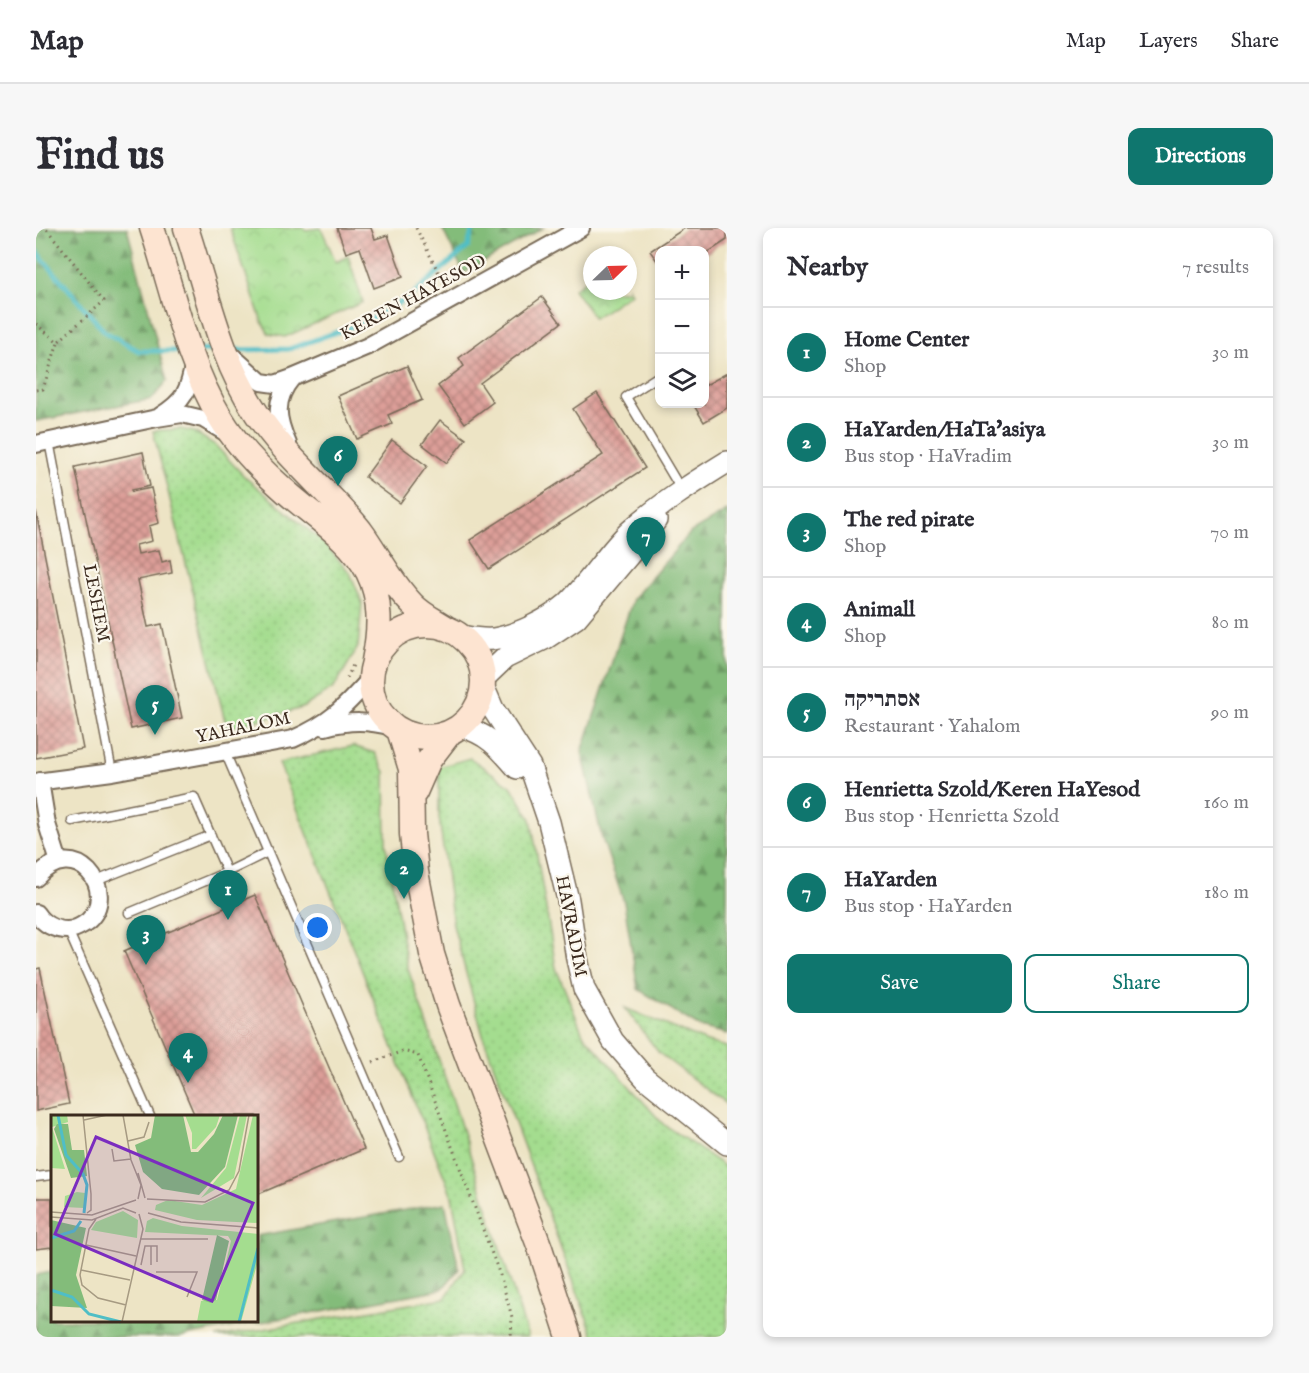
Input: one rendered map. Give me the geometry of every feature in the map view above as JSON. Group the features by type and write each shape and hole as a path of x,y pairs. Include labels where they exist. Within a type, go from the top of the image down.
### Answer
{"main road":[{"path":"152,228 184,335 218,415 252,459 282,489 338,535 367,570 374,587 379,616 379,636 366,667 372,698 377,708 396,729 411,769 412,834 416,872 432,954 448,1005 540,1248 569,1337"},
{"path":"186,228 215,324 247,399 275,439 358,528 413,607 453,632 471,646 478,657 483,682 478,706 429,760 421,773 413,797"},
{"path":"366,667 383,644 398,632 418,625 431,624 453,632"},
{"path":"396,729 411,736 430,738 454,730"}],"street":[{"name":"KEREN HAYESOD","path":"226,350 261,382 275,384 368,346 581,228"},
{"path":"157,418 183,398 190,383 194,360"},
{"path":"292,378 281,391 279,424 294,459"},
{"path":"42,442 182,414 202,419 232,436"},
{"path":"453,632 479,639 494,639 551,616 568,603 628,533 677,494 727,462"},
{"path":"483,682 505,658 546,638 576,618 677,494"},
{"name":"YAHALOM","path":"38,781 112,772 293,739 335,717 346,705 366,667"},
{"name":"HAVRADIM","path":"483,682 493,709 530,766 540,796 558,854 584,989 612,1041 645,1078 727,1144"},
{"name":"YAHALOM","path":"315,729 347,721 368,721 396,729"},
{"name":"HAVRADIM","path":"454,730 476,731 496,744 540,796"},
{"path":"38,781 47,824 59,862"},
{"path":"36,878 45,868 59,862 77,864 87,870 96,881 99,897 92,916 86,922 68,930 56,929 47,925 36,913"}],"lane":[{"path":"655,378 627,397 677,494"},
{"name":"LESHEM","path":"42,442 112,772"},
{"path":"225,752 399,1157"},
{"path":"72,821 194,797 227,872"},
{"path":"96,881 211,835"},
{"path":"129,912 227,872 268,852"},
{"path":"68,930 150,1115"},
{"path":"36,1177 51,1175"}],"path":[{"path":"36,390 43,389 58,342 104,301 46,228"},
{"path":"416,228 452,300"},
{"path":"36,324 58,342"},
{"path":"346,705 341,691 366,667"},
{"path":"360,1066 403,1051 418,1055 501,1278 512,1317 511,1337"}],"green space":[{"path":"36,228 127,228 167,381 152,399 36,421"},
{"path":"230,228 304,228 305,230 321,228 336,262 348,256 363,302 285,337 269,334 262,322"},
{"path":"442,228 543,228 464,273"},
{"path":"583,282 583,300 621,300 594,318 574,289"},
{"path":"180,429 194,432 215,445 246,478 323,542 350,573 362,602 358,647 334,688 302,708 227,729 153,431"},
{"path":"727,511 727,1034 700,1027 638,989 624,902 602,838 582,752 633,599 691,532"},
{"path":"353,746 375,753 385,772 386,844 407,966 455,1107 528,1337 216,1337 445,1298 465,1269 452,1196 279,763"},
{"path":"470,758 511,786 531,819 556,968 583,1034 663,1124 727,1168 727,1337 594,1337 484,1039 453,925 439,817 439,767"},
{"path":"625,1008 707,1042 727,1047 727,1105 659,1053"},
{"path":"445,1203 459,1269 442,1289 179,1337 36,1337 36,1275 51,1272 51,1322 258,1322 258,1236"}],"building":[{"path":"337,228 371,228 375,239 388,235 403,277 374,288 360,248 346,253"},
{"path":"685,228 727,228 727,240 709,252 709,246 658,246"},
{"path":"655,248 655,258 650,251"},
{"path":"542,297 561,323 480,383 493,402 465,423 438,386 464,366 459,358"},
{"path":"407,366 422,400 388,415 392,424 357,439 338,396"},
{"path":"727,373 727,408 704,422 695,408 709,408 709,383"},
{"path":"597,393 645,468 489,569 470,540 603,455 573,409"},
{"path":"440,420 466,439 447,463 422,444"},
{"path":"392,440 427,466 400,503 365,477"},
{"path":"143,452 150,486 131,490 132,492 151,488 159,523 149,526 152,541 136,545 138,554 159,550 162,562 170,560 172,573 138,580 148,627 162,624 182,718 131,729 75,467"},
{"path":"36,511 83,749 36,758"},
{"path":"255,895 364,1149 258,1194 258,1115 195,1115 124,951"},
{"path":"40,968 69,1104 36,1111 36,969"},
{"path":"36,1198 51,1198 51,1247 36,1249"}],"waterway":[{"path":"231,350 289,349 368,321 412,295 468,247 473,228"},
{"path":"36,251 105,332 139,351 183,351"},
{"path":"198,350 219,350"}],"place":[{"name":"Henrietta Szold/Keren HaYesod","path":"338,486"},
{"name":"HaYarden","path":"646,567"},
{"name":"אסתריקה","path":"155,735"},
{"name":"HaYarden/HaTa'asiya","path":"404,899"},
{"name":"Home Center","path":"228,920"},
{"name":"The red pirate","path":"146,965"},
{"name":"Animall","path":"188,1083"}]}
